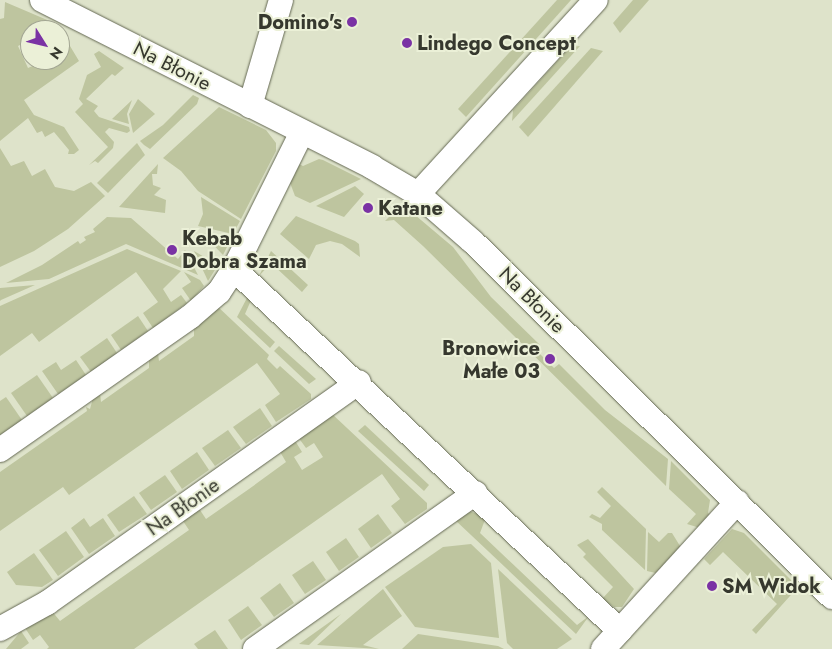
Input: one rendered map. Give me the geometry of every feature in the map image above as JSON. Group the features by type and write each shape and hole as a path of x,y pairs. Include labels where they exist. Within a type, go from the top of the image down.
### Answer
{"street":[{"name":"Na Błonie","path":"42,0 372,167 418,194 473,242 832,597"},
{"path":"250,106 281,0"},
{"path":"418,194 596,0"},
{"path":"0,450 190,317 219,292 234,269 302,132"},
{"path":"234,269 359,382 620,630"},
{"name":"Na Błonie","path":"2,635 359,382"},
{"path":"255,649 475,493"},
{"path":"603,649 736,502"}],"green space":[{"path":"557,0 571,0 466,117 458,109"},
{"path":"633,0 649,0 620,33 613,23"},
{"path":"5,2 47,20 20,20 20,45 18,46 20,50 20,70 66,70 24,100 34,115 64,127 79,150 74,154 68,154 69,150 54,132 45,137 42,131 37,133 28,118 0,141 0,19 4,18"},
{"path":"70,46 79,61 70,67"},
{"path":"580,46 512,121 513,110 570,47"},
{"path":"591,48 603,51 528,137 519,127"},
{"path":"99,51 124,68 115,76 112,74 86,99 98,106 94,111 99,117 129,127 130,131 127,133 109,128 105,132 114,142 113,148 98,163 95,161 89,165 108,147 75,112 83,104 79,99 87,75 101,67 94,54"},
{"path":"193,95 199,98 197,104 150,149 140,141 163,125"},
{"path":"138,99 155,114 133,133 129,114"},
{"path":"132,100 127,114 129,124 112,119"},
{"path":"219,107 266,130 276,143 276,151 241,219 198,191 181,171 163,158"},
{"path":"137,143 145,155 108,193 97,183"},
{"path":"0,148 11,166 24,161 32,176 45,169 55,187 74,191 91,182 105,196 68,229 34,251 0,267"},
{"path":"319,159 361,179 310,203 295,196 289,180 297,163 303,166"},
{"path":"158,164 157,174 152,174 153,185 161,188 154,195 166,200 165,213 119,207"},
{"path":"355,186 364,194 344,217 316,206"},
{"path":"201,197 240,221 233,234 198,226 203,214"},
{"path":"402,204 453,247 491,297 540,345 536,350 554,368 559,364 605,410 668,459 666,486 423,246 394,220 385,221"},
{"path":"296,216 355,241 359,244 360,257 342,244 330,241 316,245 309,259 280,234"},
{"path":"107,217 131,218 178,259 185,250 198,275 126,244 49,279 6,283 42,265 78,241 80,244 86,240 84,237 95,232 93,229"},
{"path":"202,233 231,239 223,255"},
{"path":"127,249 181,271 163,289 171,302 181,295 187,303 153,328 143,313 158,302 136,272 39,342 32,333 0,356 0,306"},
{"path":"194,251 218,265 208,281"},
{"path":"271,251 308,285 302,292 271,263 259,276"},
{"path":"184,272 200,280 204,286 191,301 182,288 191,282"},
{"path":"35,285 1,300 0,301 0,288"},
{"path":"248,296 252,298 245,314 275,342 270,348 237,317"},
{"path":"216,305 269,355 267,359 277,369 280,366 311,394 311,399 276,422 265,405 280,394 257,363 69,495 63,487 0,531 0,472 87,411 86,407 90,409 93,398 100,393 101,402 149,368 149,360 158,353 159,361 194,336 194,321"},
{"path":"138,316 148,331 121,350 111,335"},
{"path":"107,338 117,353 91,372 80,357"},
{"path":"279,346 316,379 309,384 274,351"},
{"path":"76,360 86,375 58,394 42,371 56,362 61,370"},
{"path":"37,375 53,398 27,416 11,393"},
{"path":"6,397 22,420 0,435 0,401"},
{"path":"260,408 272,426 246,444 233,427"},
{"path":"331,413 427,503 427,509 405,524 391,506 400,499 382,474 134,649 47,649 49,647 40,635 33,640 25,628 51,610 60,621 189,530 181,518 198,507 206,519 249,489 286,462 279,450 294,439 302,452 294,457 302,470 323,457 314,443 306,448 298,437"},
{"path":"365,425 429,485 424,491 358,431"},
{"path":"228,430 241,448 215,466 202,448"},
{"path":"197,452 209,470 182,489 170,471"},
{"path":"671,461 710,500 708,513 713,517 700,528 687,524 696,514 669,489"},
{"path":"165,475 177,492 151,510 139,493"},
{"path":"602,487 646,529 645,570 602,530 602,524 589,517 592,514 600,518 611,506 597,492"},
{"path":"134,496 147,514 119,532 107,515"},
{"path":"469,511 486,517 480,533 577,625 589,616 576,634 454,519"},
{"path":"378,514 392,533 371,548 358,529"},
{"path":"84,518 90,527 103,518 115,536 89,554 71,528"},
{"path":"732,529 744,533 798,587 756,634 752,630 777,604 723,552 710,565 704,559"},
{"path":"66,531 84,557 58,576 39,550"},
{"path":"648,532 659,542 668,533 672,533 680,546 679,554 660,574 647,571"},
{"path":"346,538 359,557 339,571 326,552"},
{"path":"588,539 634,589 622,607 614,607 602,599 613,587 583,557 586,554 577,545"},
{"path":"471,544 491,563 499,638 415,627 385,587 443,547"},
{"path":"34,553 53,580 42,587 16,585 7,572"},
{"path":"313,561 326,580 305,594 292,575"},
{"path":"498,569 572,639 557,649 513,649 507,643"},
{"path":"280,583 294,603 274,617 260,598"},
{"path":"383,589 402,616 363,645 379,649 317,645"},
{"path":"248,606 262,625 241,640 228,620"},
{"path":"341,614 309,645 299,644"},
{"path":"215,630 228,649 198,649 194,644"},
{"path":"21,631 29,643 21,649 6,649"},
{"path":"418,634 498,646 504,649 402,649"}],"place":[{"name":"Domino's","path":"352,22"},
{"name":"Lindego Concept","path":"407,43"},
{"name":"Katane","path":"368,208"},
{"name":"Kebab Dobra Szama","path":"172,250"},
{"name":"Bronowice Małe 03","path":"550,359"},
{"name":"SM Widok","path":"712,586"}]}
